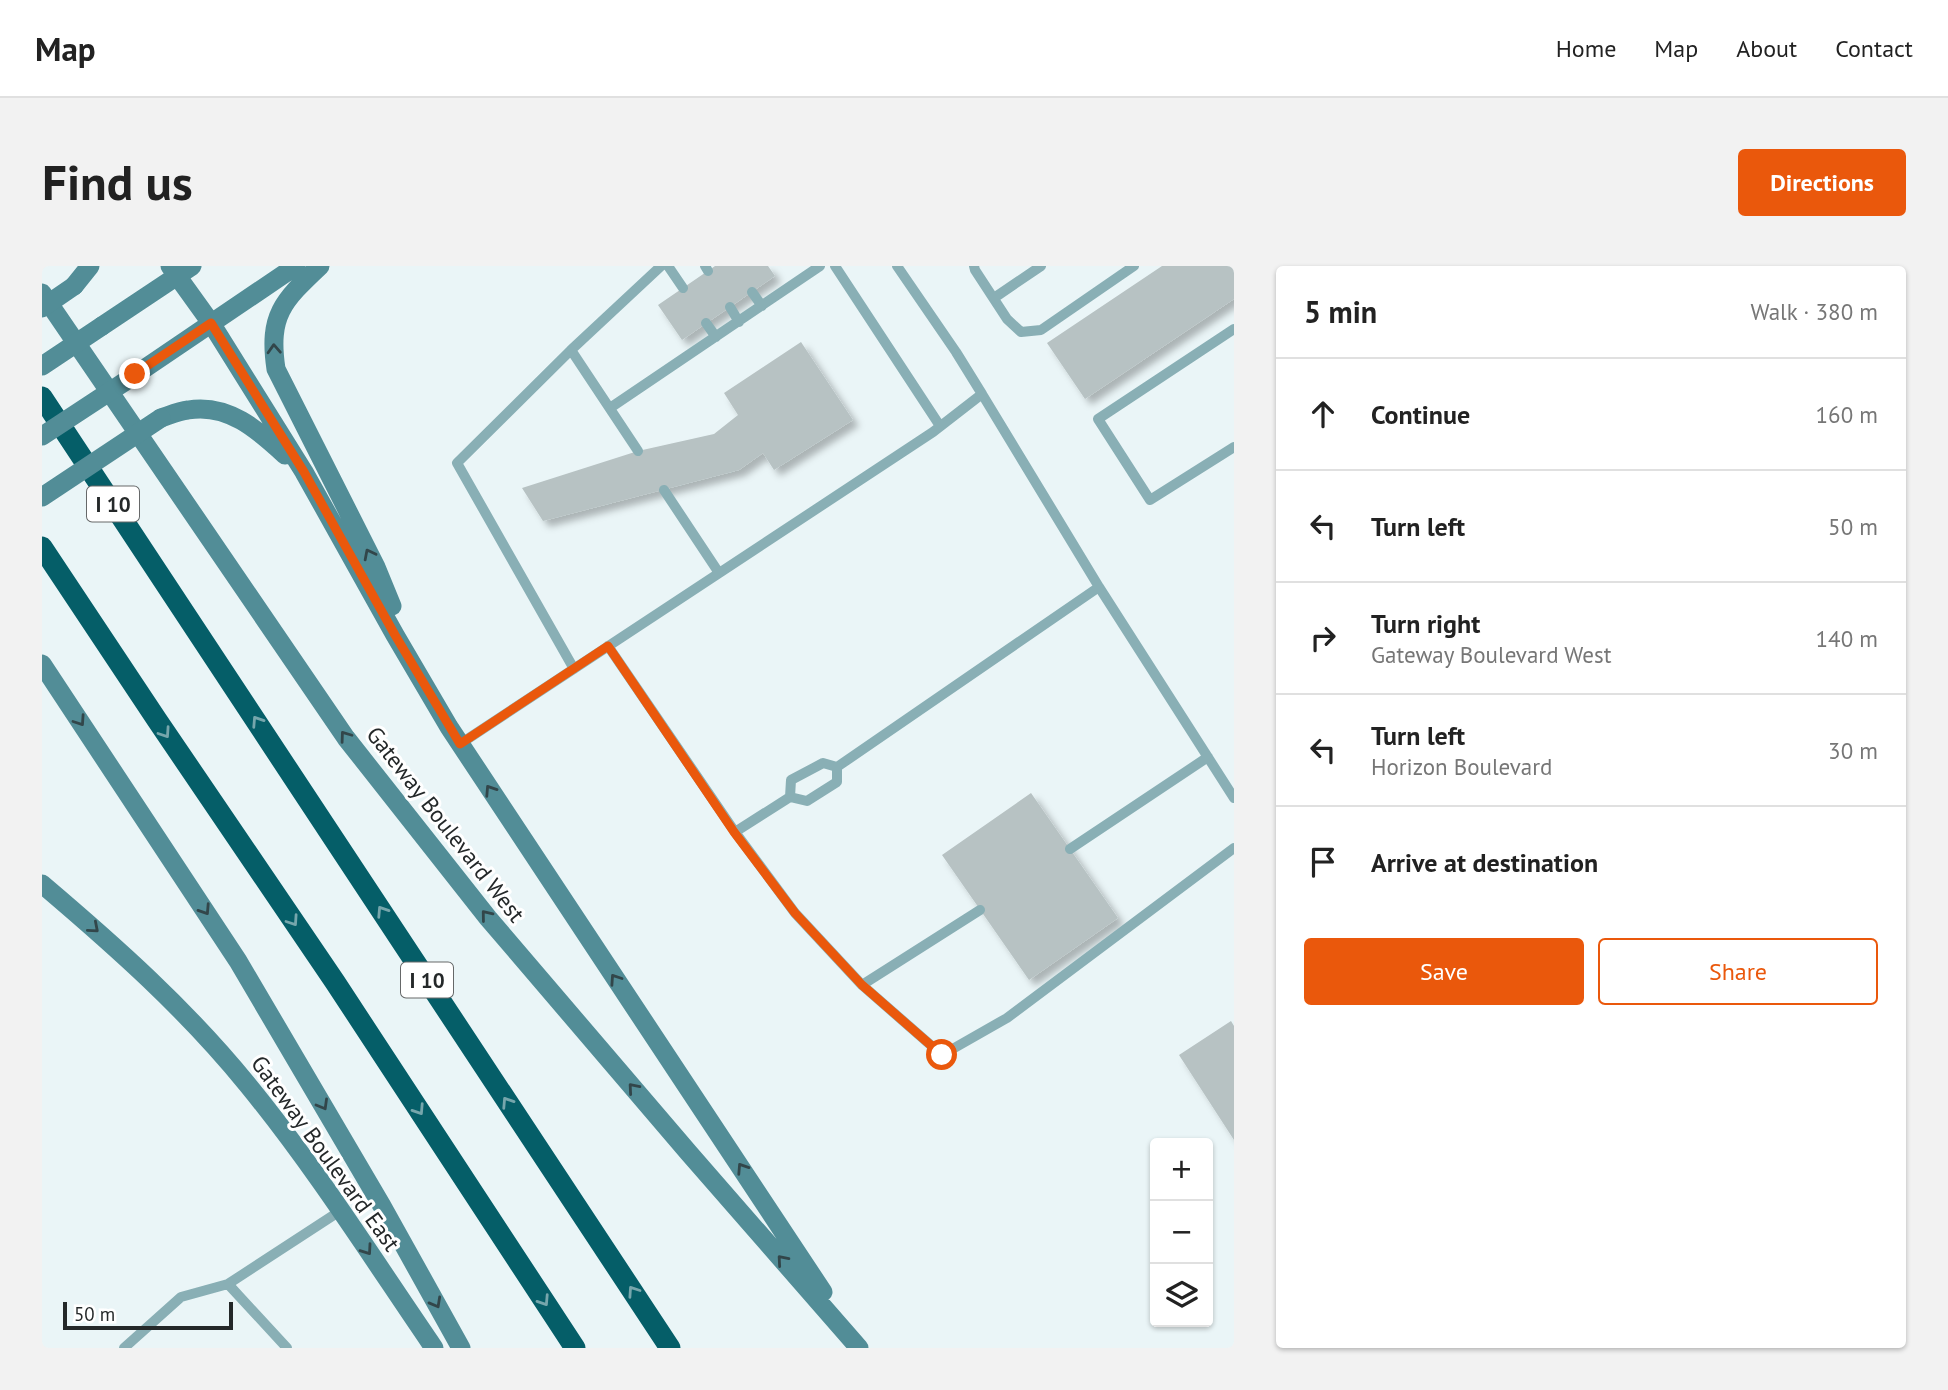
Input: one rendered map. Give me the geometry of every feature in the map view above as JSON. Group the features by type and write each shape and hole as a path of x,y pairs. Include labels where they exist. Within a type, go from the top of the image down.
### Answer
{"highway":[{"name":"I 10","path":"42,397 670,1348"},
{"path":"42,547 335,982 575,1348"}],"main road":[{"path":"42,308 74,286 90,266"},
{"path":"42,436 296,266"},
{"path":"320,266 287,299 276,321 272,345 276,369 376,568 424,684"},
{"path":"42,366 180,269"},
{"name":"Gateway Boulevard West","path":"180,269 304,472 460,744 860,1348"},
{"name":"Gateway Boulevard West","path":"42,293 346,738 488,918 860,1348"},
{"path":"42,497 162,418 188,410 216,409 254,426 304,472"},
{"path":"42,664 238,961 461,1348"},
{"name":"Gateway Boulevard East","path":"42,884 125,955 180,1009 245,1081 282,1127 434,1348"}],"lane":[{"path":"574,669 457,463 661,266"},
{"path":"668,266 683,288"},
{"path":"610,408 820,266"},
{"path":"835,266 940,426"},
{"path":"897,266 956,352 1099,587 1234,798"},
{"path":"974,266 1007,319 1021,332 1041,331 1134,266"},
{"path":"993,298 1041,266"},
{"path":"752,292 762,306"},
{"path":"730,307 739,322"},
{"path":"706,323 716,337"},
{"path":"1234,329 1098,419 1150,500 1234,447"},
{"path":"571,350 638,451"},
{"path":"460,744 940,426 982,394"},
{"path":"664,490 719,573"},
{"path":"837,767 1099,587"},
{"path":"608,646 734,832 795,913 862,985 942,1055 1007,1018 1234,848"},
{"path":"1070,849 1208,757"},
{"path":"790,797 792,780 823,763 837,767"},
{"path":"734,832 790,797 807,802 837,782 837,767"},
{"path":"862,985 980,910"},
{"path":"124,1348 181,1297 228,1284 340,1211"},
{"path":"228,1284 287,1348"}],"building":[{"path":"715,266 768,266 775,276 682,340 658,305"},
{"path":"1162,266 1234,266 1234,299 1085,399 1047,343"},
{"path":"801,342 853,420 774,470 763,453 739,470 543,521 522,488 638,451 714,434 738,415 724,393"},
{"path":"1031,793 1118,918 1029,980 942,855"},
{"path":"1231,1021 1234,1026 1234,1140 1179,1055"}],"route":[{"path":"135,374 211,323 304,472 395,635 460,744 608,646 734,832 795,913 862,985 942,1055"}]}
